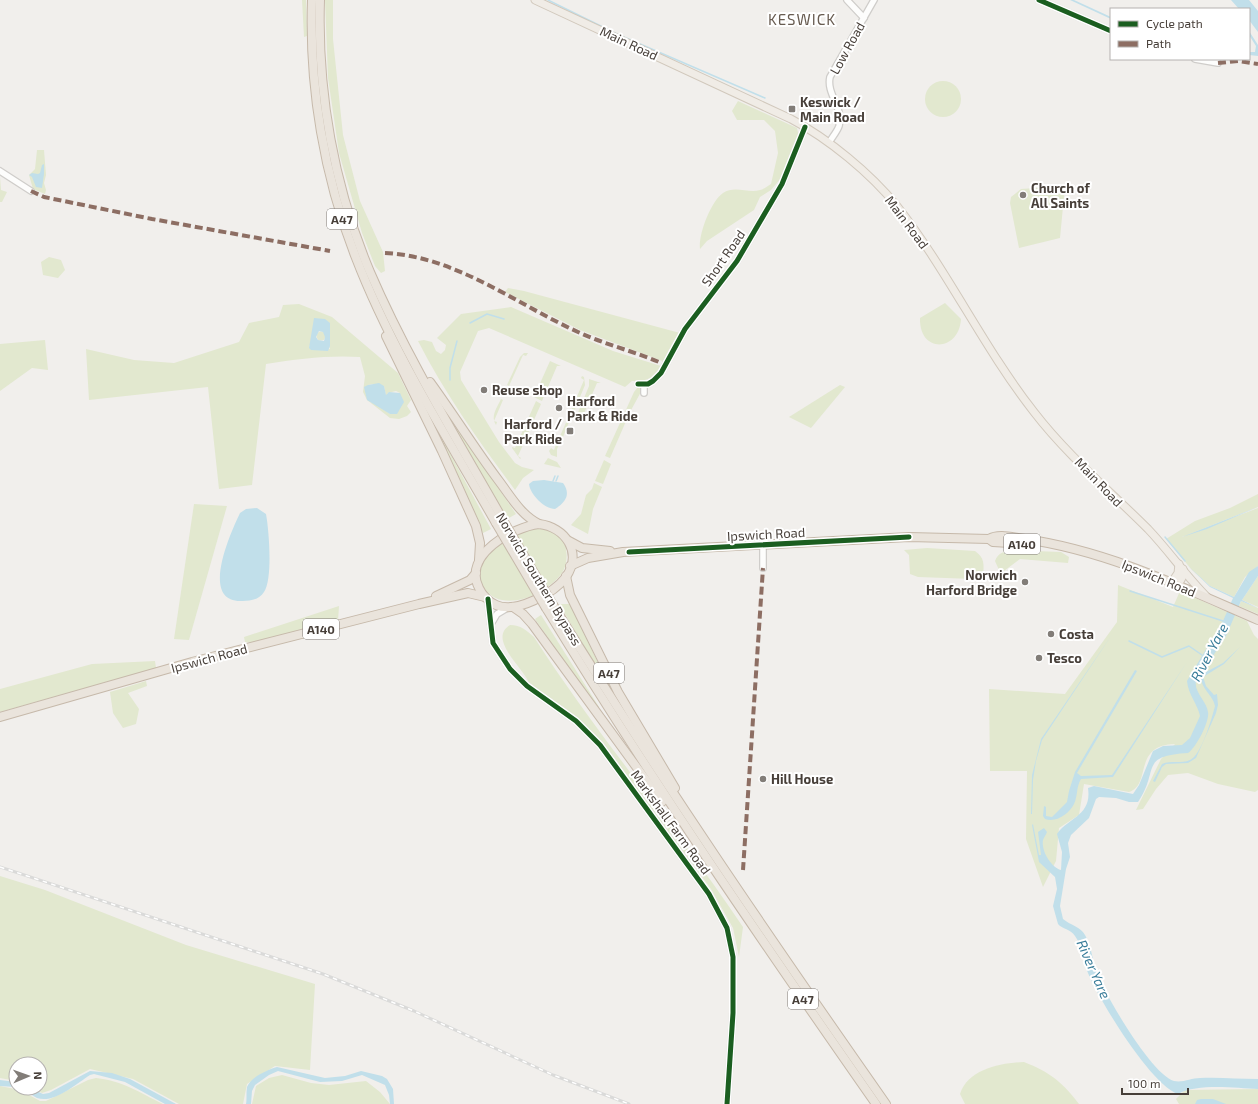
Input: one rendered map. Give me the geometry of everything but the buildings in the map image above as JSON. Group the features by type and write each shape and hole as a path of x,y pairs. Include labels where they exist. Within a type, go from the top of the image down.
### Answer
{"highway":[{"name":"Norwich Southern Bypass","path":"312,0 312,43 318,114 330,175 356,258 374,302 416,381 632,746 730,895 876,1104"},
{"name":"Norwich Southern Bypass","path":"320,0 322,75 332,144 350,218 370,271 387,309 500,522"},
{"name":"A47","path":"338,204 348,245 364,291 442,451 476,526 480,543 479,560"},
{"name":"A47","path":"370,271 411,350 468,439 518,507 531,520 539,524"},
{"path":"539,524 555,528 569,541 572,554 570,566 566,576 555,587 541,596 511,607 496,605 487,598 478,586 476,573 479,560 497,541 526,526 539,524"},
{"name":"Ipswich Road","path":"570,566 588,558 623,552 909,537 989,539 993,542 1057,545 1122,563 1209,598 1258,620"},
{"name":"Ipswich Road","path":"569,541 582,548 623,552"},
{"name":"Ipswich Road","path":"419,604 470,580 476,573"},
{"name":"A47","path":"566,576 570,595 618,692 650,748 755,917"},
{"name":"Ipswich Road","path":"0,717 200,660 419,604 468,593 487,598"},
{"name":"Norwich Southern Bypass","path":"550,606 651,762 755,917 886,1104"},
{"name":"A47","path":"511,607 523,614 532,624 730,895"}],"main road":[{"name":"Main Road","path":"535,0 805,127 842,153 886,194 908,221 940,268 980,335 1034,413 1089,472 1147,529 1209,598"},
{"path":"1175,584 1181,566"}],"street":[{"path":"847,0 864,18"},
{"name":"Low Road","path":"829,143 836,133 840,122 838,109 829,85 830,77 874,0"},
{"path":"1039,0 1110,31"},
{"path":"1201,60 1218,63"},
{"name":"Short Road","path":"644,392 641,384 653,381 661,373 685,329 737,261 782,184 805,127"},
{"path":"0,171 31,191"},
{"path":"763,545 763,568"},
{"name":"Markshall Farm Road","path":"487,598 493,643 510,669 527,686 576,721 600,745 647,807 720,912 730,940 734,970 727,1104"},
{"path":"491,626 497,614 511,607"}],"green space":[{"path":"302,0 306,0 307,36 304,37"},
{"path":"325,0 333,0 333,39 343,135 360,201 383,252 385,271 381,273 375,266 362,233 339,153 328,78"},
{"path":"943,81 953,84 958,89 961,99 958,109 953,114 943,117 933,114 928,109 925,99 928,89 933,84"},
{"path":"738,101 797,128 799,137 782,177 771,190 760,197 754,210 707,241 700,249 703,227 718,197 723,193 732,190 756,191 771,184 778,153 775,131 764,120 737,120 732,111"},
{"path":"37,150 44,150 46,175 44,183 46,190 45,194 33,189 29,175 35,169"},
{"path":"0,177 1,190 7,192 2,202 0,202"},
{"path":"1065,186 1060,238 1019,248 1010,203 1011,197 1021,189"},
{"path":"49,257 61,260 65,270 58,278 43,275 41,262"},
{"path":"508,288 680,333 665,362 580,330 505,292"},
{"path":"945,303 961,319 959,330 954,338 947,343 932,343 926,338 921,330 920,318"},
{"path":"299,304 332,317 398,373 411,400 407,406 411,412 407,416 399,419 390,418 367,400 363,392 365,376 360,357 313,358 266,364 252,485 219,489 208,387 89,400 86,349 134,360 174,363 239,342 249,323 279,317 283,305","holes":["318,318 330,349 309,348","373,384 384,386 386,396 388,393 396,391 400,393 390,414 376,404 370,402 368,385"]},
{"path":"511,307 613,351 661,366 655,374 646,380 632,381 625,387 489,328 478,331 460,372 461,380 499,442 515,463 522,467 534,470 523,478 515,490 464,418 428,361 418,341 424,340 432,342 436,351 441,354 445,350 446,345 437,338 461,314"},
{"path":"321,331 326,336 321,341 316,336"},
{"path":"45,340 48,370 32,368 0,391 0,344"},
{"path":"524,353 528,353 526,356 523,355 509,386 507,385 520,357"},
{"path":"550,361 561,366 557,366 542,401 534,397"},
{"path":"582,376 584,377 585,385 573,414 570,413 584,380 581,378"},
{"path":"589,379 601,383 597,383 582,418 577,415 589,386"},
{"path":"840,385 845,387 811,428 789,417"},
{"path":"638,387 642,390 630,412 610,458 605,456 634,392"},
{"path":"416,391 491,529 483,533 478,524"},
{"path":"501,399 503,400 494,421 494,415"},
{"path":"536,401 541,404 518,456 521,458 520,459 512,448 512,447 515,448"},
{"path":"443,407 516,514 507,519 441,408"},
{"path":"569,416 571,417 563,437 560,436"},
{"path":"559,437 562,439 557,449 557,457 551,455 549,451 551,448 554,450"},
{"path":"548,458 557,462 561,468 544,464"},
{"path":"604,460 611,464 603,484 595,481"},
{"path":"594,483 602,487 593,509 588,534 571,525 581,514 586,495 592,489"},
{"path":"1258,494 1258,507 1182,537 1258,508 1258,566 1245,577 1234,597 1210,586 1192,570 1166,539 1195,521 1230,508"},
{"path":"194,504 227,506 189,640 174,639"},
{"path":"538,527 550,529 556,532 564,542 567,555 565,567 562,573 546,588 524,598 513,601 502,600 492,596 484,588 480,576 482,564 486,557 503,542 516,535"},
{"path":"927,548 975,551 981,556 983,562 983,576 973,579 918,577 910,574 909,555 904,550"},
{"path":"1011,550 1061,552 1069,557 1068,563 1020,559 1004,571 999,570 995,561 996,558 1001,553"},
{"path":"1258,576 1258,607 1242,600"},
{"path":"1118,585 1173,607 1180,591 1247,621 1254,635 1258,639 1258,790 1255,792 1218,784 1188,773 1168,775 1156,789 1143,809 1136,810 1161,759 1175,744 1162,746 1153,751 1144,766 1140,782 1136,788 1129,792 1084,784 1079,815 1059,828 1056,861 1043,887 1026,839 1027,771 990,771 989,689 1065,694 1117,622"},
{"path":"1241,601 1258,608 1258,614 1239,606"},
{"path":"559,604 570,604 600,667 597,668"},
{"path":"339,606 338,621 256,643 245,642 244,637"},
{"path":"541,615 599,707 598,709 535,619"},
{"path":"510,625 526,630 534,637 584,711 718,890 743,927 739,957 733,928 711,889 602,742 568,712 530,686 527,679 505,647 503,639 504,631"},
{"path":"155,661 156,668 0,712 0,689 92,664"},
{"path":"146,681 147,686 128,693 139,709 136,724 123,728 113,713 110,692"},
{"path":"0,876 45,890 186,945 315,984 310,1070 275,1066 247,1084 243,1104 179,1104 133,1079 90,1069 48,1091 48,1056 8,1056 8,1080 0,1078"},
{"path":"1024,1062 1055,1078 1079,1104 965,1104 960,1094 964,1085 978,1073 996,1066"},
{"path":"282,1075 311,1083 329,1085 366,1081 380,1092 390,1104 252,1104 256,1086 269,1078"},
{"path":"96,1078 106,1079 123,1084 163,1104 0,1104 0,1086 8,1088 8,1096 31,1096 40,1101 46,1101 88,1080"},
{"path":"1258,1089 1258,1104 1179,1104 1176,1099 1185,1090"}],"water":[{"path":"1070,0 1074,0 1110,17 1110,19"},
{"path":"1231,0 1249,0 1258,11 1258,32 1250,21 1250,8 1238,8"},
{"path":"1250,33 1258,45 1258,56 1250,55 1250,52 1255,52 1256,46 1250,37"},
{"path":"44,164 42,188 36,187 32,177 29,175 32,173 40,173 42,165"},
{"path":"314,318 325,319 330,323 330,346 328,351 311,350 309,348","holes":["319,331 323,332 325,337 324,341 318,340 316,337"]},
{"path":"379,383 384,386 386,395 389,392 400,393 404,402 397,414 390,414 367,400 364,387"},
{"path":"544,480 563,483 567,491 566,498 562,504 555,509 542,504 530,488 529,484 533,481"},
{"path":"1258,507 1207,529 1182,537"},
{"path":"257,508 266,514 267,521 270,554 267,586 262,595 254,600 243,601 230,599 222,591 220,579 221,565 225,550 240,513 246,509"},
{"name":"River Yare","path":"1186,564 1210,586 1234,597 1249,572 1258,566 1258,576 1242,600 1258,608 1241,601 1226,636 1207,665 1208,666 1197,678 1196,687 1207,708 1208,716 1202,734 1195,746 1188,753 1162,757 1156,761 1152,767 1144,791 1138,802 1129,802 1116,798 1099,797 1096,799 1089,818 1071,835 1068,843 1070,857 1066,869 1060,906 1063,919 1081,930 1085,935 1102,984 1130,1033 1154,1065 1165,1076 1174,1081 1184,1081 1197,1078 1258,1079 1258,1089 1206,1087 1196,1088 1178,1094 1167,1087 1154,1075 1127,1040 1114,1021 1087,972 1087,961 1078,941 1071,932 1058,924 1053,906 1057,889 1055,877 1039,862 1032,825 1033,824 1039,855 1041,855 1038,832 1044,828 1047,832 1043,840 1045,854 1054,866 1061,870 1062,852 1057,834 1087,805 1088,788 1094,786 1133,794 1139,785 1153,751 1163,746 1182,745 1190,738 1200,716 1189,690 1187,681 1223,621 1233,598 1210,587"},
{"path":"1111,636 1042,740 1036,761 1033,780 1031,814 1032,775 1041,739"},
{"path":"1240,647 1224,664 1203,677 1206,686 1214,695 1217,694 1218,705 1206,735 1215,706 1203,685 1201,677 1204,673 1223,663"},
{"path":"1187,662 1113,777 1081,779 1072,808 1058,819 1045,819 1043,816 1044,806 1046,807 1046,816 1052,817 1067,802 1075,772 1135,670 1137,671 1077,773 1081,776 1112,775"},
{"path":"1204,740 1196,758 1188,763 1166,764 1162,767 1155,782 1153,781 1162,764 1169,762 1183,762 1194,757"},
{"path":"277,1067 325,1078 345,1076 361,1071 382,1076 387,1079 393,1089 394,1104 390,1104 389,1095 385,1085 362,1075 342,1081 320,1082 278,1071 269,1075 255,1085 252,1091 251,1104 246,1104 247,1087 249,1083 260,1074"},
{"path":"90,1071 112,1073 130,1079 176,1104 165,1104 125,1082 94,1074 90,1075 58,1096 44,1099 34,1096 48,1096 49,1093"},
{"path":"0,1080 8,1081 8,1086 0,1086"},
{"path":"1213,1099 1226,1104 1195,1104 1197,1100"}],"waterway":[{"path":"548,0 617,34 765,98"},
{"path":"470,323 487,314 504,319"},
{"path":"450,380 450,368 457,341"},
{"path":"553,481 555,476"},
{"path":"556,481 558,476"},
{"path":"1165,537 1185,561"},
{"name":"River Yare","path":"1130,591 1223,621"},
{"name":"River Yare","path":"1129,641 1162,657 1189,646 1202,655"}],"railway":[{"path":"0,867 323,974 414,1011 553,1075 629,1104"}],"marked path":[{"path":"1218,63 1238,61 1258,64"},
{"path":"31,191 44,197 152,219 330,251"},
{"path":"385,253 411,256 460,272 578,332 666,365"},
{"path":"743,870 763,568"}],"cycle path":[{"path":"1039,0 1110,31"},
{"path":"638,384 648,384 661,373 685,329 737,261 782,184 805,127"},
{"path":"629,552 909,537"},
{"path":"488,599 493,643 510,669 527,686 576,721 600,745 709,894 727,928 733,957 733,1013 727,1104"}],"place":[{"name":"Keswick / Main Road","path":"792,109"},
{"name":"Church of All Saints","path":"1023,195"},
{"name":"Reuse shop","path":"484,390"},
{"name":"Harford Park & Ride","path":"559,408"},
{"name":"Harford / Park Ride","path":"570,431"},
{"name":"Norwich Harford Bridge","path":"1025,582"},
{"name":"Costa","path":"1051,634"},
{"name":"Tesco","path":"1039,658"},
{"name":"Hill House","path":"763,779"}],"district":[{"name":"KESWICK","path":"802,19"}]}
